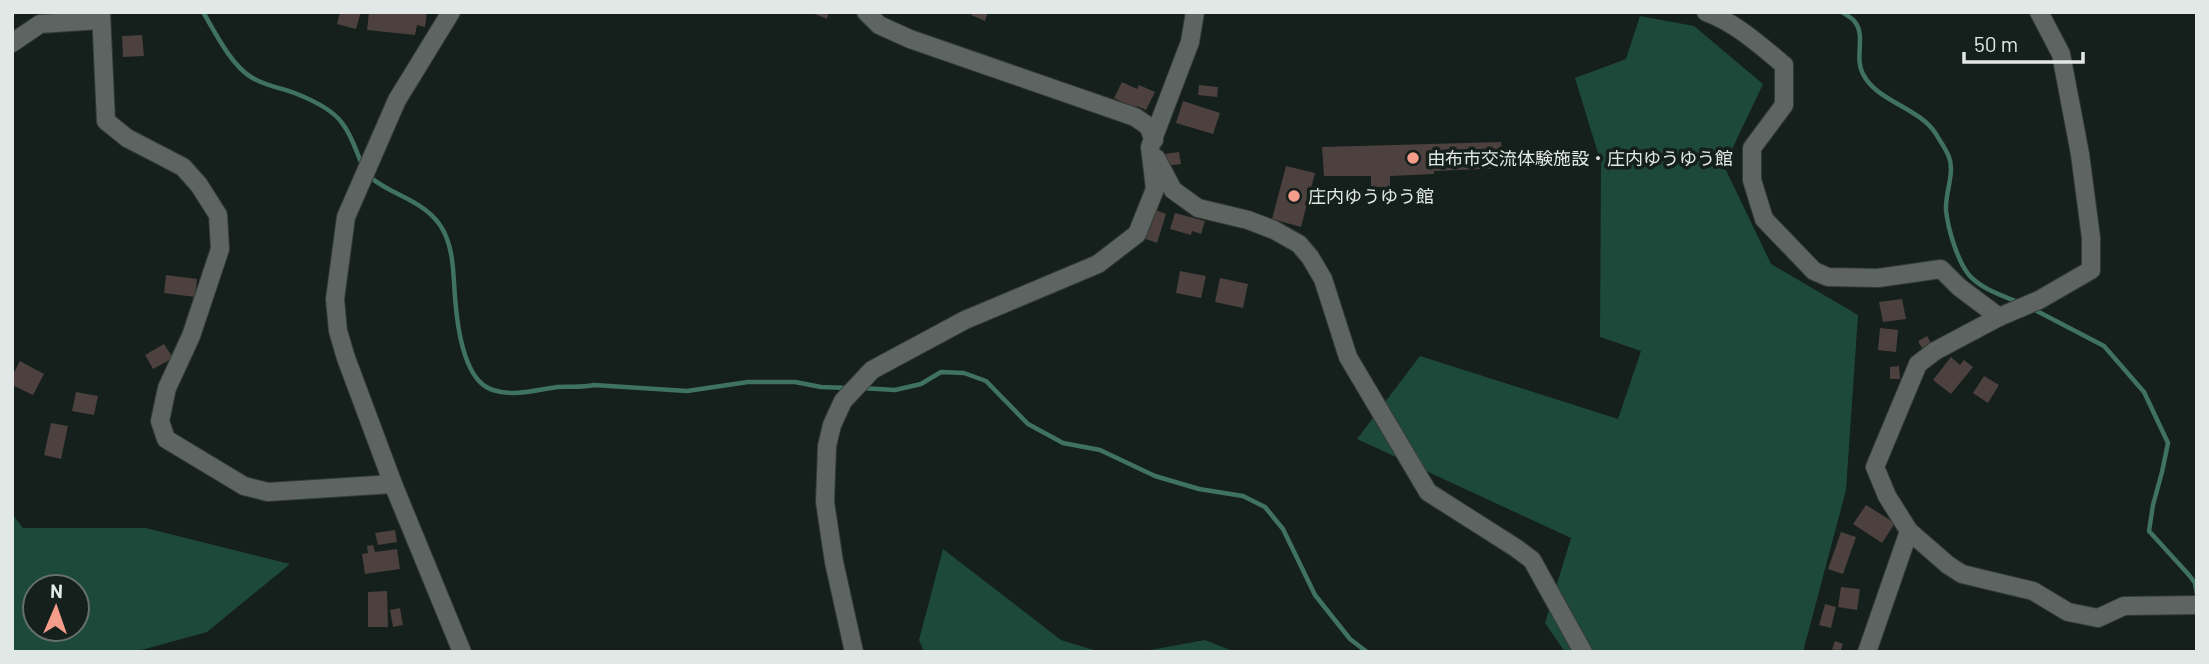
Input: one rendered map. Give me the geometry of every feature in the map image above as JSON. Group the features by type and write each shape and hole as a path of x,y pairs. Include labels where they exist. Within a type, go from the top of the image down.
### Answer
{"street":[{"path":"450,12 397,100 346,218 335,299 338,331 346,358 393,484 462,652"},
{"path":"854,652 834,562 825,502 828,446 832,425 843,401 872,370 965,320 1098,264 1137,233 1156,189 1148,126 1135,117 910,39 880,25 866,12"},
{"path":"1195,12 1190,42 1152,144 1173,190 1198,208 1248,220 1275,230 1299,244 1323,279 1348,357 1428,492 1532,560 1583,652"},
{"path":"1706,12 1747,35 1784,65 1784,105 1752,148 1752,180 1764,219 1814,271 1829,276 1878,278 1941,270 1999,317"},
{"path":"2039,12 2062,54 2080,154 2091,239 2091,270 2039,300 1999,317 1935,351 1918,364 1875,467 1886,496 1909,531 1962,574 2033,591 2068,612 2098,618 2124,606 2197,605"},
{"path":"12,43 40,24 101,16 106,121 127,138 183,167 199,185 218,215 220,249 191,336 167,387 160,421 166,439 244,486 268,492 393,484"},
{"path":"1867,652 1909,531"}],"green space":[{"path":"1640,16 1694,26 1763,84 1724,166 1771,264 1858,315 1846,490 1803,652 1565,652 1545,623 1571,538 1357,439 1420,356 1618,419 1641,351 1600,337 1601,163 1575,78 1626,59"},
{"path":"12,514 23,528 146,528 290,564 207,632 134,652 12,652"},
{"path":"943,549 1061,640 1100,652 924,652 919,640"},
{"path":"1205,640 1235,652 1140,652"}],"building":[{"path":"340,12 361,12 356,29 337,24"},
{"path":"369,12 427,12 425,27 417,25 415,35 367,30"},
{"path":"810,12 829,12 827,19"},
{"path":"972,12 988,12 985,21 971,15"},
{"path":"142,35 144,56 123,57 122,36"},
{"path":"1122,82 1137,89 1139,85 1155,92 1146,110 1137,106 1136,109 1114,98"},
{"path":"1199,85 1218,87 1217,97 1198,95"},
{"path":"1183,101 1220,113 1213,134 1176,123"},
{"name":"由布市交流体験施設・庄内ゆうゆう館","path":"1501,142 1505,168 1390,176 1390,187 1371,187 1371,176 1324,176 1322,147"},
{"path":"1179,152 1181,164 1166,166 1165,154"},
{"name":"庄内ゆうゆう館","path":"1286,166 1315,173 1301,227 1272,219"},
{"path":"1153,209 1166,214 1157,243 1143,238"},
{"path":"1175,213 1205,221 1201,234 1192,231 1191,235 1170,229"},
{"path":"1180,271 1206,276 1201,298 1176,293"},
{"path":"166,275 197,279 195,297 164,293"},
{"path":"1220,278 1248,284 1243,308 1215,302"},
{"path":"1902,299 1906,319 1883,322 1879,302"},
{"path":"1880,328 1898,330 1896,352 1878,350"},
{"path":"1927,336 1933,347 1924,352 1918,341"},
{"path":"164,344 173,358 153,369 145,355"},
{"path":"1951,357 1960,365 1964,360 1973,367 1951,394 1933,380"},
{"path":"20,361 44,374 33,395 12,385 12,376"},
{"path":"1899,366 1900,379 1890,379 1890,367"},
{"path":"1984,376 1999,385 1988,403 1973,393"},
{"path":"76,392 98,396 94,415 72,411"},
{"path":"51,423 68,426 61,459 44,455"},
{"path":"1866,505 1895,523 1882,543 1853,524"},
{"path":"395,530 397,542 378,545 375,533"},
{"path":"1841,532 1856,537 1843,574 1828,569"},
{"path":"373,545 375,552 397,549 400,569 365,574 362,554 368,553 367,546"},
{"path":"1841,587 1860,589 1857,610 1838,607"},
{"path":"387,591 388,627 368,627 368,592"},
{"path":"1825,604 1836,607 1831,628 1819,625"},
{"path":"400,608 403,625 393,627 390,610"},
{"path":"1835,641 1843,644 1840,652 1832,649"}],"waterway":[{"path":"203,12 224,48 244,72 262,83 309,99 338,118 349,133 363,167"},
{"path":"1842,12 1853,19 1858,28 1859,61 1869,84 1929,125 1948,154 1951,170 1946,203 1947,218 1965,269 1980,284 2020,303"},
{"path":"370,177 425,209 445,233 453,269 458,322 468,364 483,385 493,390 517,393 594,385 687,391 748,382 795,382 849,388"},
{"path":"2031,308 2104,346 2144,392 2168,443 2149,531 2189,575 2195,583 2197,594"},
{"path":"861,388 895,390 921,384 941,372 964,373 986,381 1028,424 1063,443 1100,450 1155,476 1199,489 1243,496 1265,507 1283,529 1315,595 1350,639 1367,652"}],"place":[{"name":"由布市交流体験施設・庄内ゆうゆう館","path":"1413,158"},
{"name":"庄内ゆうゆう館","path":"1294,196"}]}
